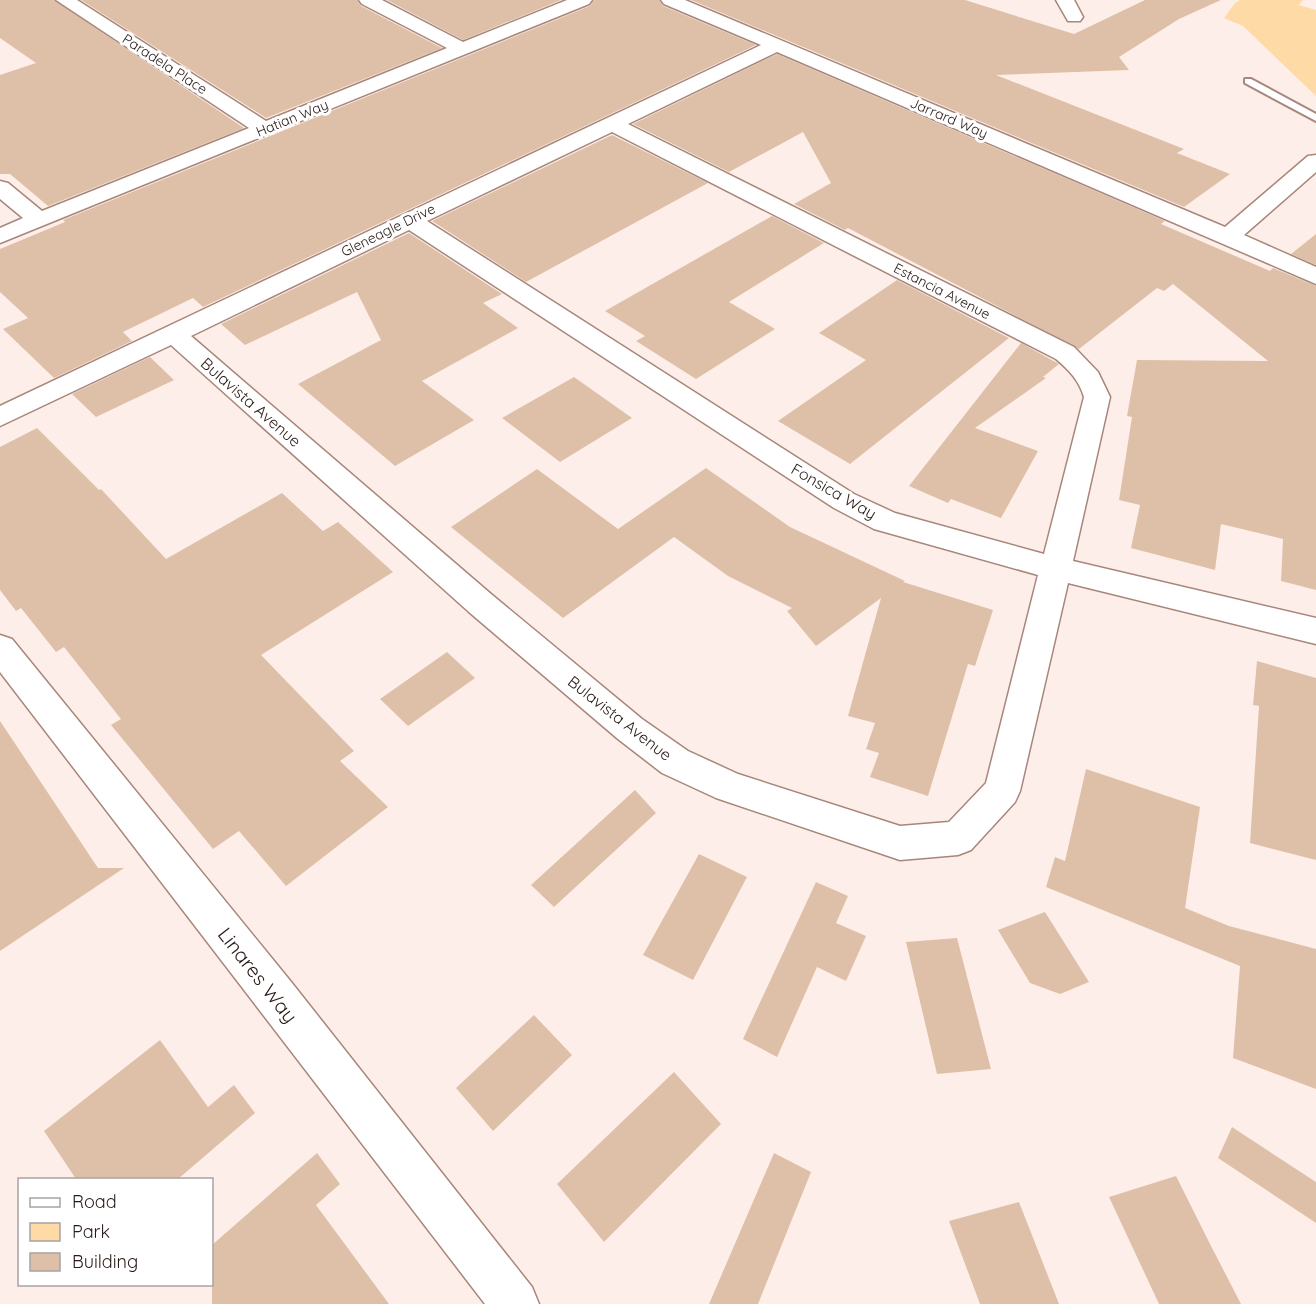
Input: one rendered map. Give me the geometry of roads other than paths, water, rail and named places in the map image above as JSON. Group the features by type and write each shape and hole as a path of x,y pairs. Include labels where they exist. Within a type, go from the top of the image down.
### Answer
{"street":[{"name":"Paradela Place","path":"65,0 264,129"},
{"path":"368,0 463,49"},
{"name":"Hatian Way","path":"0,236 584,0"},
{"name":"Jarrard Way","path":"670,0 1228,236 1286,261 1316,277"},
{"path":"1065,0 1074,17"},
{"name":"Gleneagle Drive","path":"0,417 777,45"},
{"name":"Estancia Avenue","path":"612,124 1065,353 1086,371 1094,383 1097,397 1056,568"},
{"path":"1228,236 1316,161"},
{"path":"0,188 39,220"},
{"name":"Fonsica Way","path":"409,220 844,501 885,521 1056,568 1316,631"},
{"name":"Bulavista Avenue","path":"173,334 480,603 630,729 675,762 729,787 900,843 958,838 1002,791 1056,568"},
{"name":"Linares Way","path":"0,648 277,997 515,1304"}],"lane":[{"path":"1248,81 1316,118"}]}
